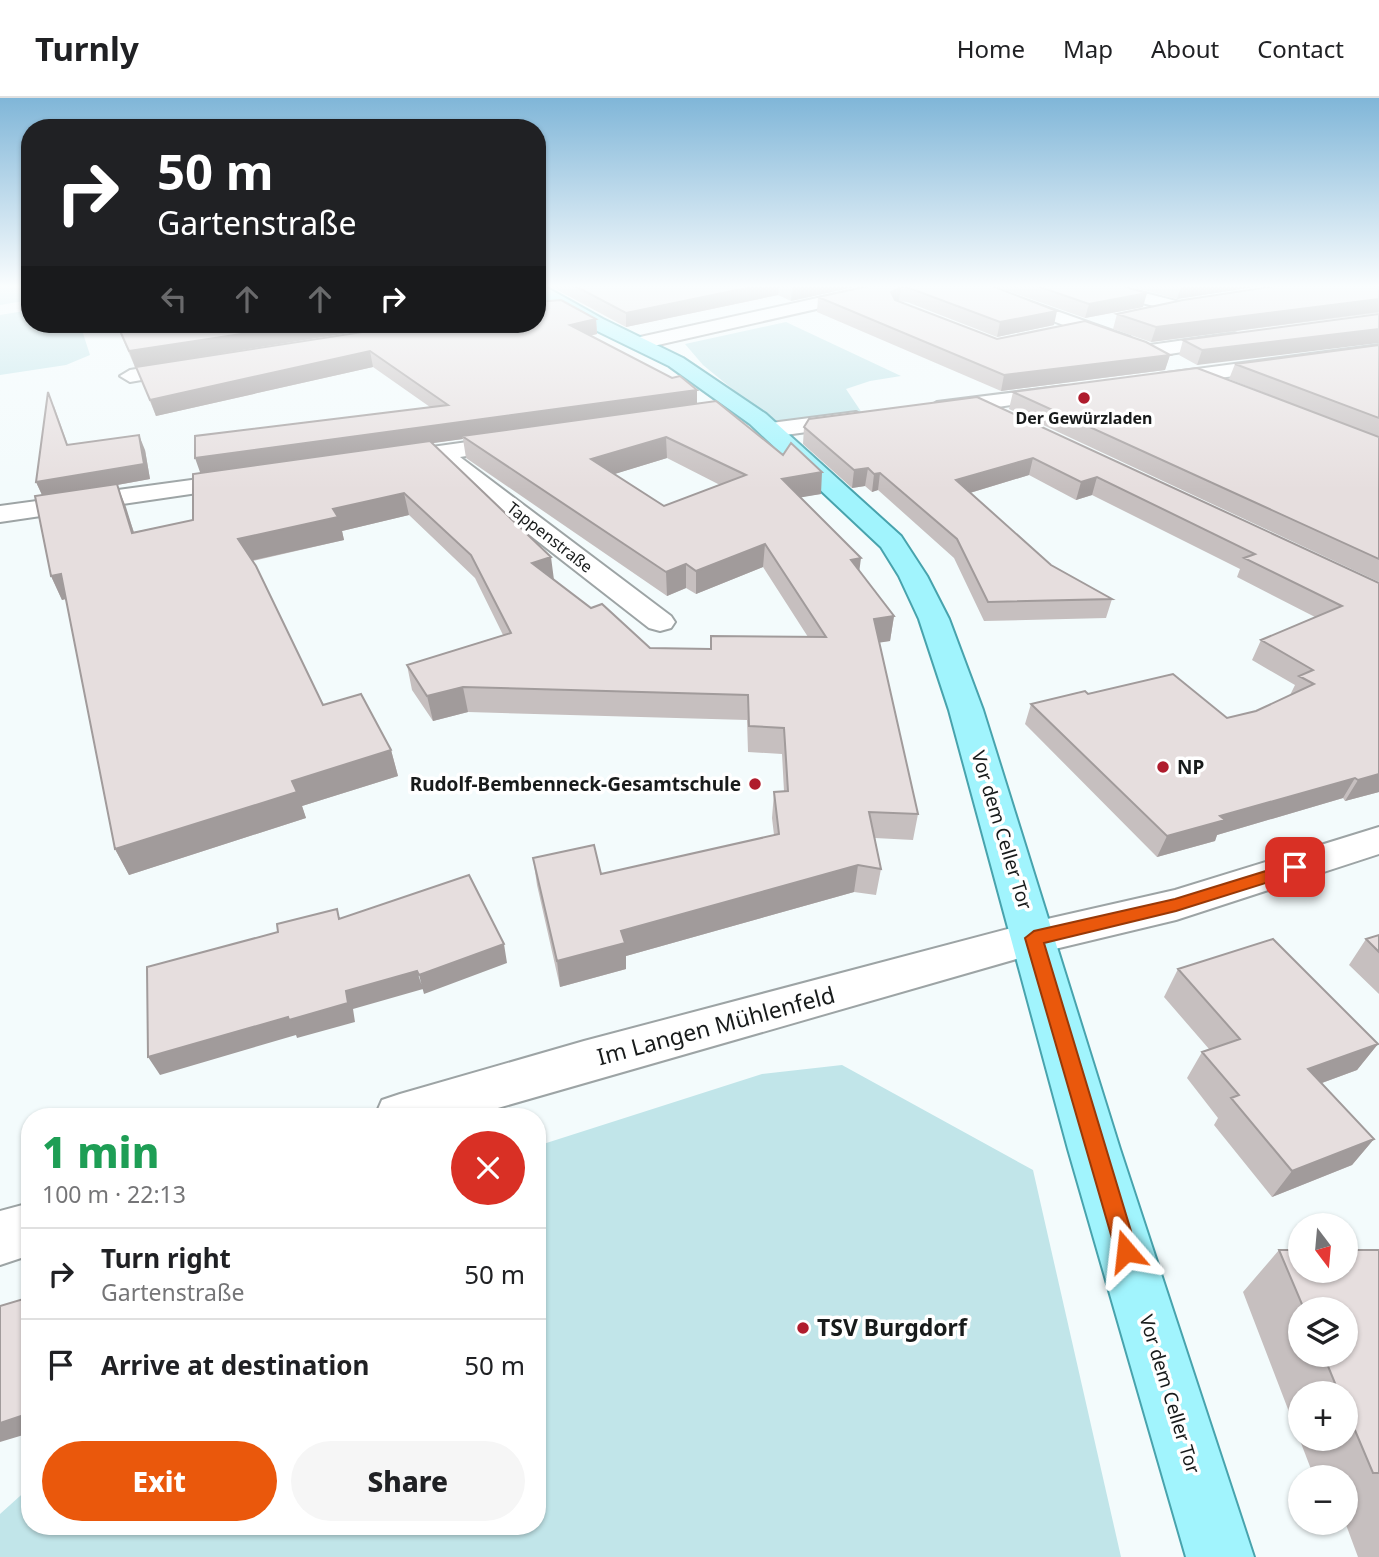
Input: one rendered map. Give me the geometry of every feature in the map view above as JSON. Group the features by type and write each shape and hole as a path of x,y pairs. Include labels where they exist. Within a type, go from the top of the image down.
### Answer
{"main road":[{"name":"Vor dem Celler Tor","path":"661,354 771,430 891,542 913,576 934,619 966,710 1094,1149 1220,1557"}],"street":[{"path":"1156,354 1194,375 1231,390"},
{"path":"1140,382 1355,354"},
{"path":"130,376 211,363"},
{"path":"914,411 1086,389"},
{"path":"977,404 1014,422"},
{"path":"705,416 744,409"},
{"path":"771,430 877,416"},
{"path":"359,464 546,438"},
{"name":"Tappenstraße","path":"440,453 660,622"},
{"path":"0,514 265,477"},
{"name":"Im Langen Mühlenfeld","path":"427,1108 584,1061 1034,938 1176,905 1379,841"},
{"path":"0,1238 21,1232"}],"shaded area":[{"path":"0,354 90,355 66,365 0,375"},
{"path":"694,354 854,354 901,376 870,381 846,389 862,413 774,423 703,365"},
{"name":"TSV Burgdorf","path":"842,1065 1033,1170 1121,1557 0,1557 0,1514 21,1495 21,1535 546,1535 546,1143 762,1074"}],"building":[{"path":"219,354 356,354 150,400 136,367"},
{"path":"374,354 626,354 672,378 680,376 697,390 195,458 195,436 448,405"},
{"path":"954,354 1170,355 1004,375"},
{"path":"1310,354 1379,354 1379,418 1235,364"},
{"path":"1197,368 1379,437 1379,559 1013,392"},
{"path":"48,392 67,445 139,435 144,464 36,482"},
{"path":"977,397 1379,583 1379,774 1358,780 1355,778 1220,816 1225,820 1167,836 1031,704 1173,674 1227,718 1256,711 1314,684 1299,676 1313,670 1261,640 1342,606 1244,558 1255,554 1097,477 1081,482 1033,458 956,480 1051,565 1112,599 988,602 957,539 880,473 874,474 868,468 854,470 804,427 809,419"},
{"path":"716,401 783,455 791,443 822,472 782,479 861,558 851,560 894,616 874,619 918,814 869,812 881,869 858,865 621,931 625,943 557,961 533,858 594,845 601,874 779,834 774,792 788,791 784,728 749,726 748,695 463,687 427,696 407,665 511,633 471,555 404,493 333,509 338,517 238,539 256,566 323,705 361,694 391,750 292,781 297,792 115,849 61,574 51,576 35,496 117,484 132,533 193,520 193,474 430,441 551,557 532,563 591,608 602,604 650,648 711,649 711,636 826,637 765,544 696,571 686,564 666,572 462,436","holes":["666,437 746,475 664,506 591,459"]},
{"path":"469,875 504,944 419,975 417,971 346,991 348,1003 289,1020 288,1017 148,1057 147,967 278,932 277,924 337,909 339,919"},
{"path":"1379,935 1379,952 1366,939"},
{"path":"1273,939 1378,1044 1308,1069 1374,1139 1292,1171 1231,1098 1239,1095 1202,1052 1240,1039 1178,969"},
{"path":"1279,1250 1288,1250 1288,1271"},
{"path":"1358,1250 1379,1250 1379,1473 1373,1473 1358,1437 1358,1381 1334,1381 1328,1367 1358,1367 1358,1297 1299,1297 1293,1283 1358,1283"},
{"path":"21,1300 21,1416 0,1423 0,1306"}],"place":[{"name":"Der Gewürzladen","path":"1084,398"},
{"name":"NP","path":"1163,767"},
{"name":"Rudolf-Bembenneck-Gesamtschule","path":"755,784"},
{"name":"TSV Burgdorf","path":"803,1328"}],"route":[{"path":"1126,1251 1034,938 1176,905 1295,867"}]}
